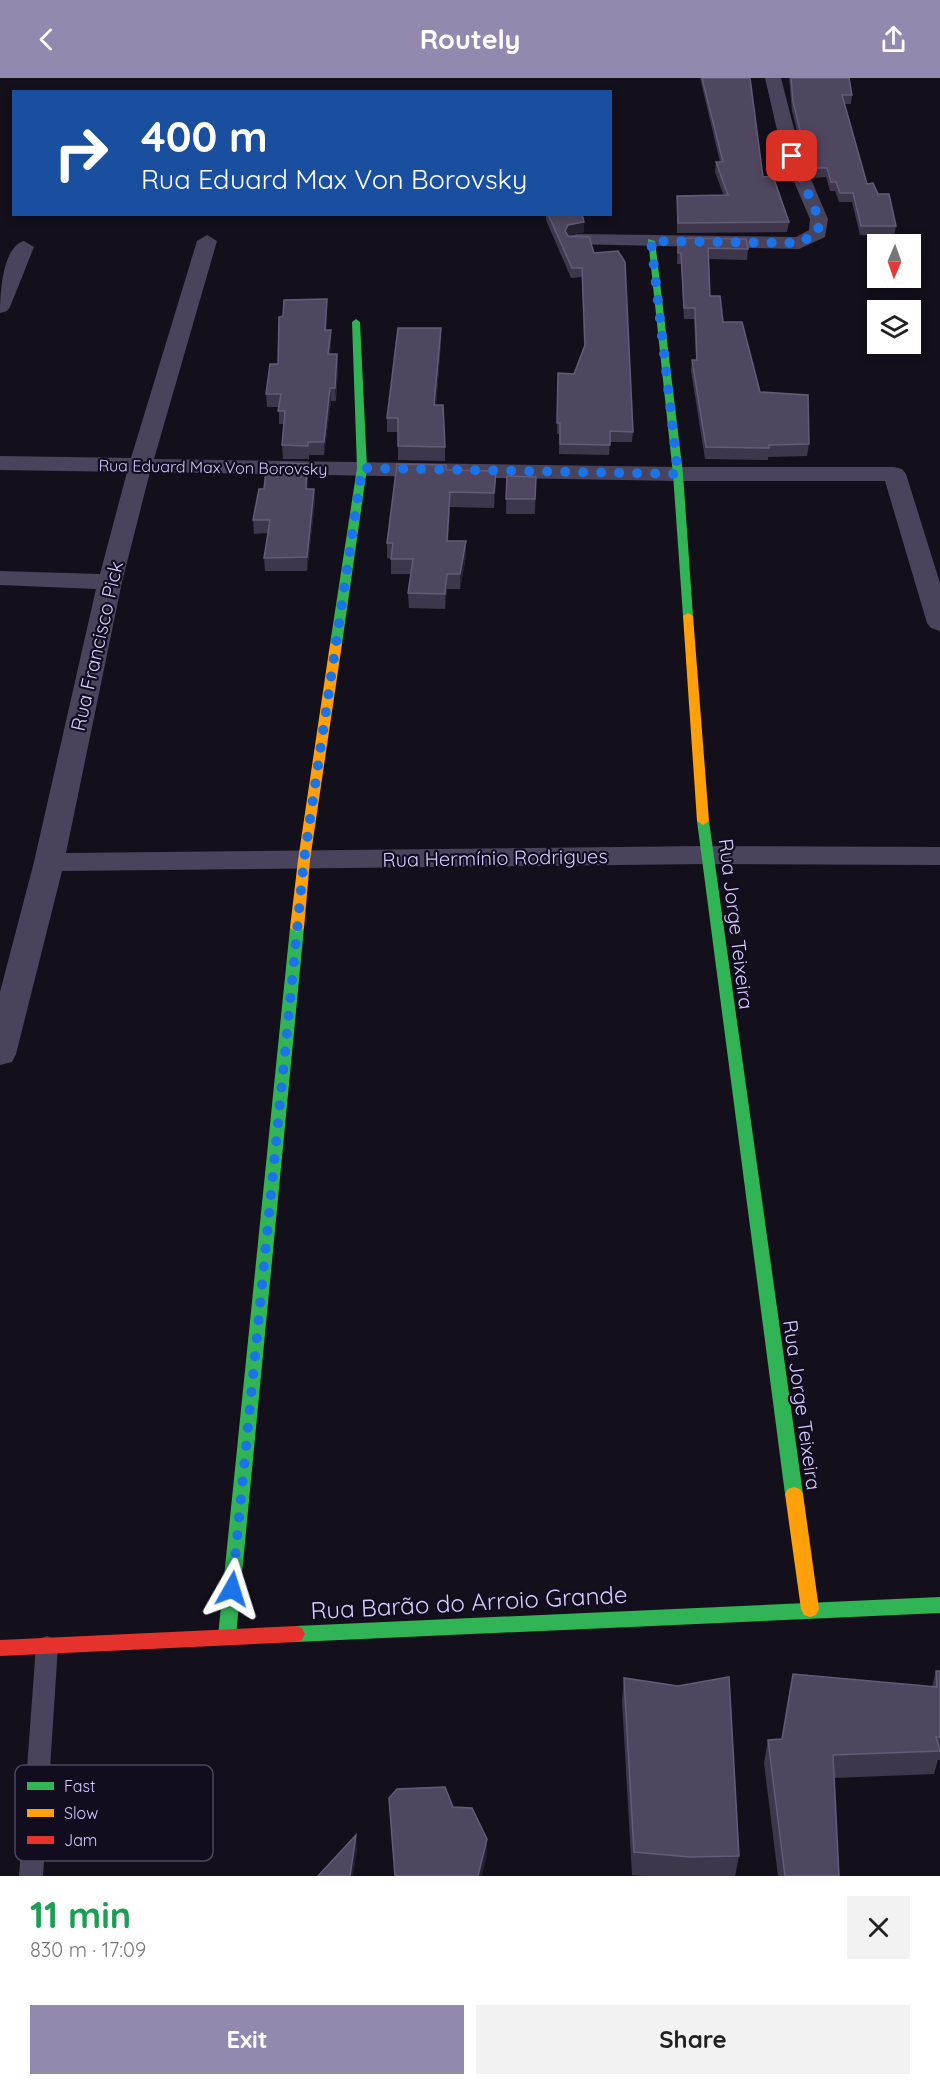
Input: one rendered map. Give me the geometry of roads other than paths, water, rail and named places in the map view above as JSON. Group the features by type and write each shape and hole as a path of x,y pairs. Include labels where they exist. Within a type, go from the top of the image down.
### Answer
{"street":[{"path":"577,240 799,243 818,233 819,219 792,156 773,78"},
{"name":"Rua Francisco Pick","path":"0,1054 49,862 110,582 140,466 207,241"},
{"name":"Rua Jorge Teixeira","path":"651,241 678,474 706,855 810,1609"},
{"path":"0,307 24,247"},
{"path":"227,1636 304,860 362,468 356,322"},
{"name":"Rua Eduard Max Von Borovsky","path":"0,463 678,474 894,474 940,622"},
{"path":"0,578 110,582"},
{"name":"Rua Hermínio Rodrigues","path":"49,862 706,855 940,856"},
{"name":"Rua Barão do Arroio Grande","path":"0,1648 810,1609 940,1605"}],"lane":[{"path":"39,1765 47,1646"},
{"path":"31,1876 32,1861"}]}
